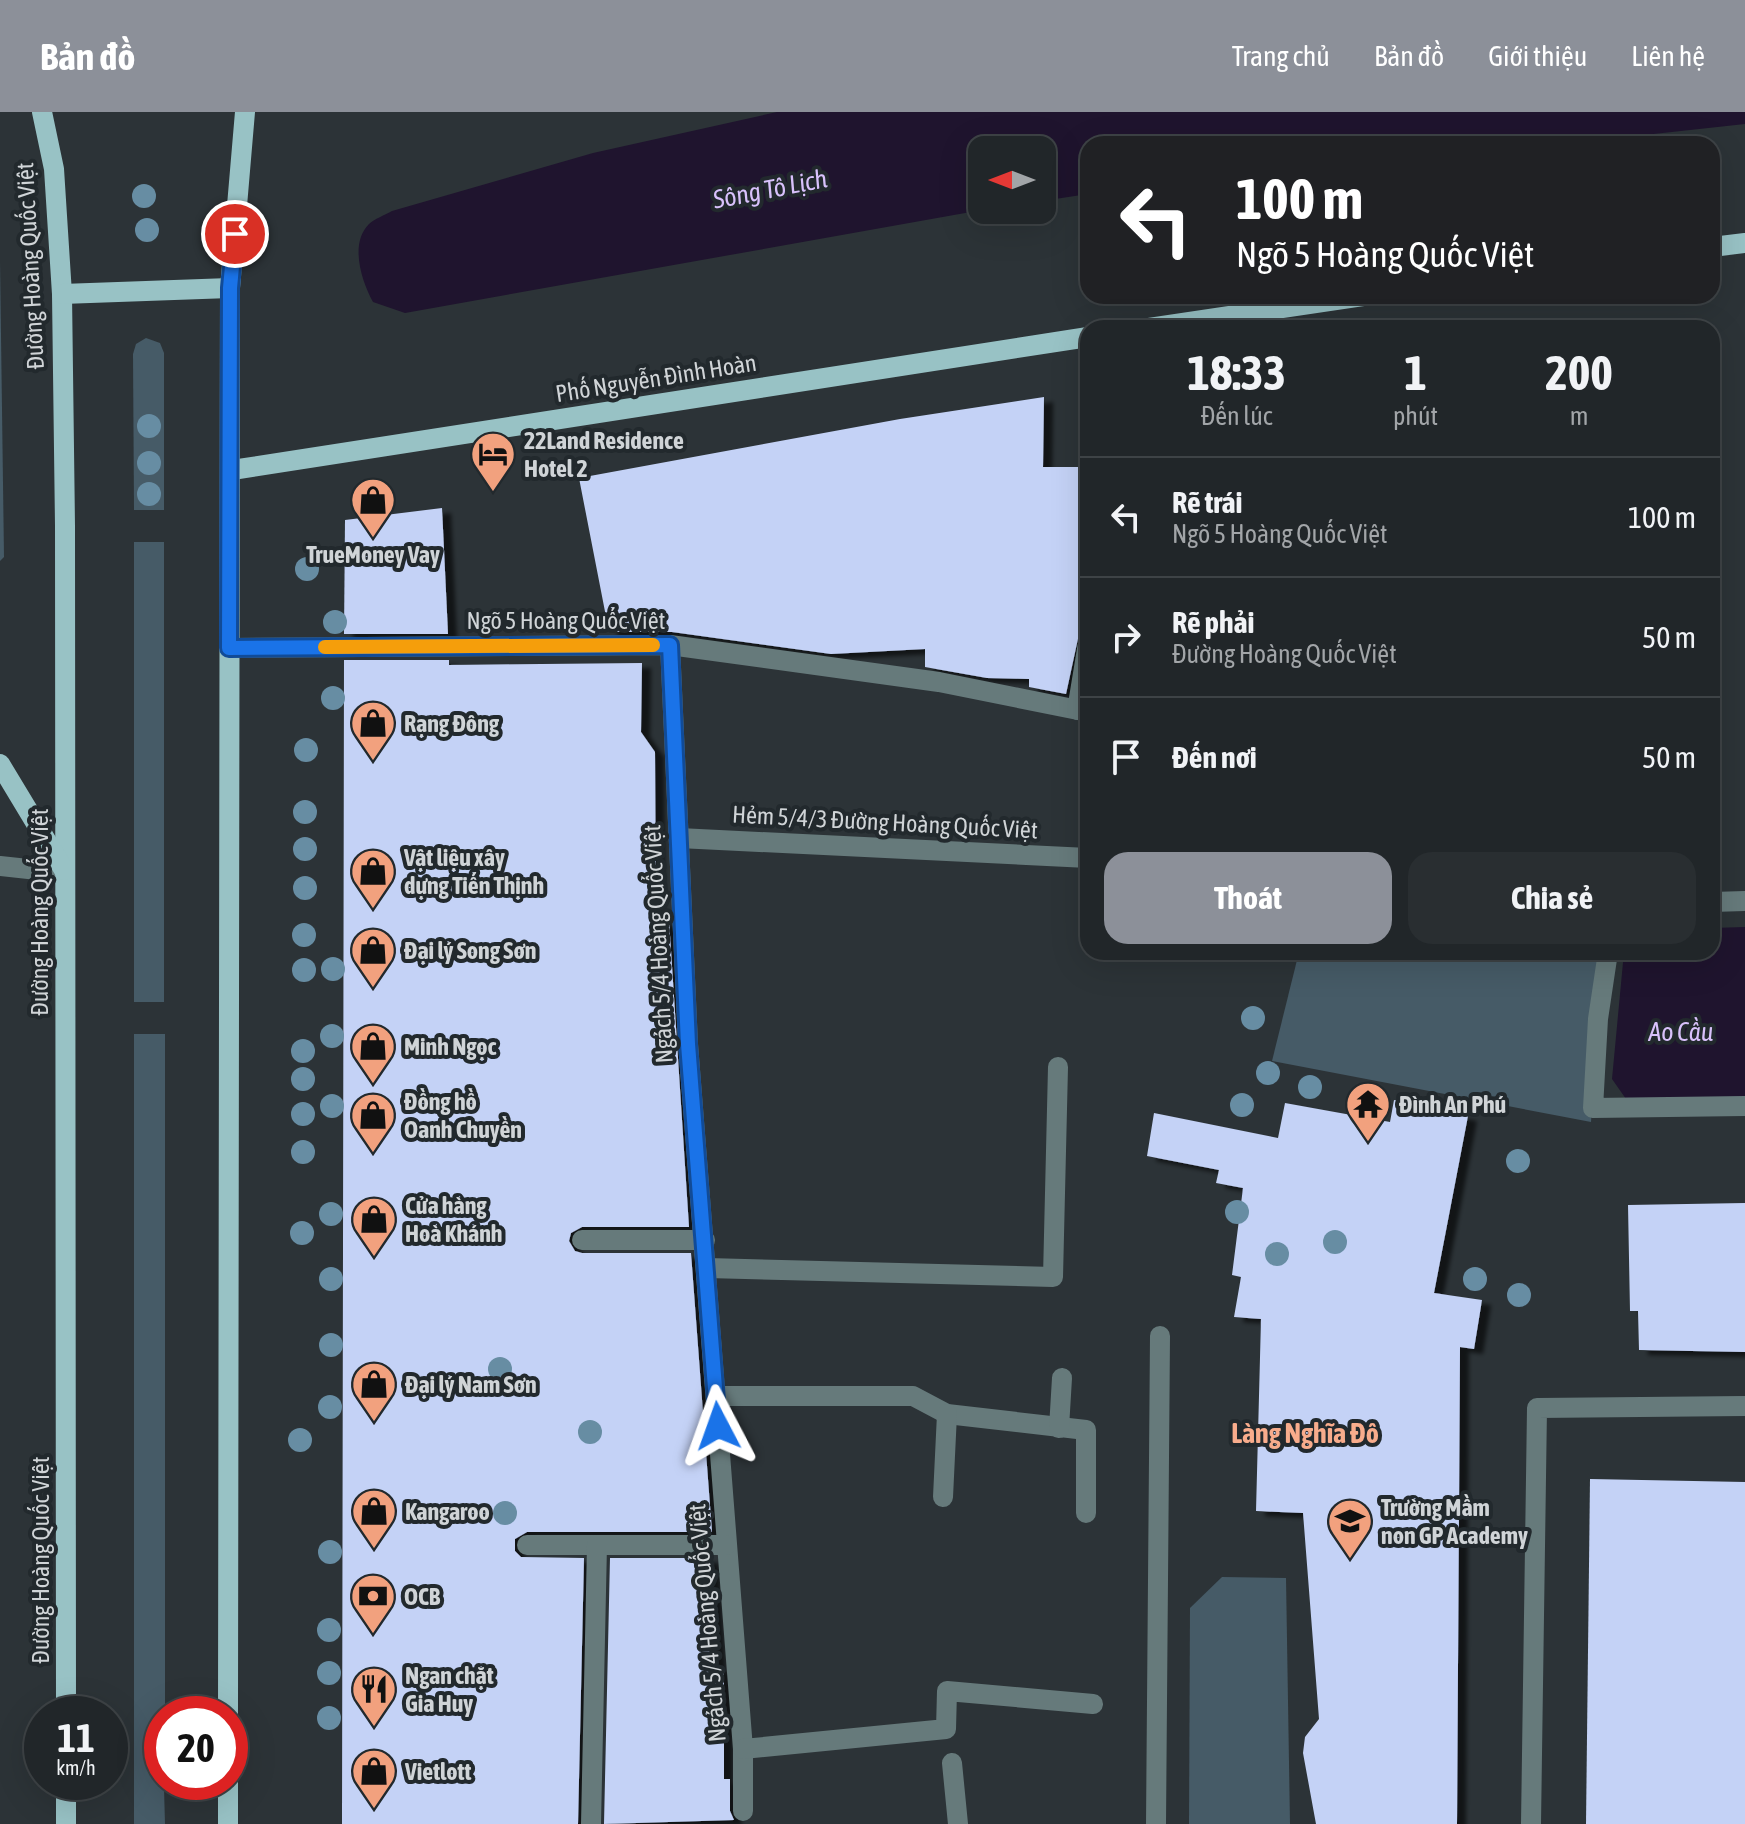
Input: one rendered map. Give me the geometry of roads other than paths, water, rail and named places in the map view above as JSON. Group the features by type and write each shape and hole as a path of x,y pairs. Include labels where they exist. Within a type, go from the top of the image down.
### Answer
{"main road":[{"name":"Đường Hoàng Quốc Việt","path":"42,112 54,169 62,294 66,1696"},
{"path":"228,1696 230,288 245,112"},
{"path":"1720,246 1745,243"},
{"path":"62,294 230,288"},
{"path":"1202,320 1310,304"},
{"name":"Phố Nguyễn Đình Hoàn","path":"232,470 1080,338"},
{"path":"0,764 65,873"},
{"path":"66,1800 66,1824"},
{"path":"228,1800 228,1824"}],"street":[{"name":"Ngõ 5 Hoàng Quốc Việt","path":"229,648 670,645 939,682 1080,711"},
{"name":"Ngách 5/4 Hoàng Quốc Việt","path":"670,645 688,1044 743,1749 743,1811"},
{"name":"Hẻm 5/4/3 Đường Hoàng Quốc Việt","path":"679,838 1080,858"},
{"path":"0,866 65,873"},
{"path":"1720,902 1745,901"},
{"path":"1607,960 1598,1019 1593,1108 1745,1106"},
{"path":"707,1268 1053,1277 1058,1067"},
{"path":"582,1240 705,1240"},
{"path":"1156,1824 1160,1336"},
{"path":"1059,1428 1062,1378"},
{"path":"716,1396 913,1396 947,1414 1086,1430 1086,1513"},
{"path":"1531,1824 1537,1408 1745,1406"},
{"path":"943,1497 947,1414"},
{"path":"527,1545 726,1545"},
{"path":"591,1824 597,1545"},
{"path":"743,1749 946,1729 947,1691 1093,1704"},
{"path":"952,1763 958,1824"}],"water":[{"name":"Sông Tô Lịch","path":"777,112 1745,112 1745,124 1635,136 1080,136 1080,195 1056,199 1056,136 968,136 968,212 405,313 373,302 359,263 363,232 369,224 392,211 593,153"},
{"name":"Ao Cầu","path":"1745,927 1745,1098 1626,1099 1612,1079 1623,960 1720,960 1720,928"}],"place":[{"name":"22Land Residence Hotel 2","path":"493,493"},
{"name":"TrueMoney Vay","path":"373,539"},
{"name":"Rạng Đông","path":"373,762"},
{"name":"Vật liệu xây dựng Tiến Thịnh","path":"373,910"},
{"name":"Đại lý Song Sơn","path":"373,989"},
{"name":"Minh Ngọc","path":"373,1085"},
{"name":"Đình An Phú","path":"1368,1143"},
{"name":"Đồng hồ Oanh Chuyền","path":"373,1154"},
{"name":"Cửa hàng Hoà Khánh","path":"374,1258"},
{"name":"Đại lý Nam Sơn","path":"374,1423"},
{"name":"Kangaroo","path":"374,1550"},
{"name":"Trường Mầm non GP Academy","path":"1350,1560"},
{"name":"OCB","path":"373,1635"},
{"name":"Ngan chặt Gia Huy","path":"374,1728"},
{"name":"Vietlott","path":"374,1810"}],"district":[{"name":"Làng Nghĩa Đô","path":"1305,1433"}]}
